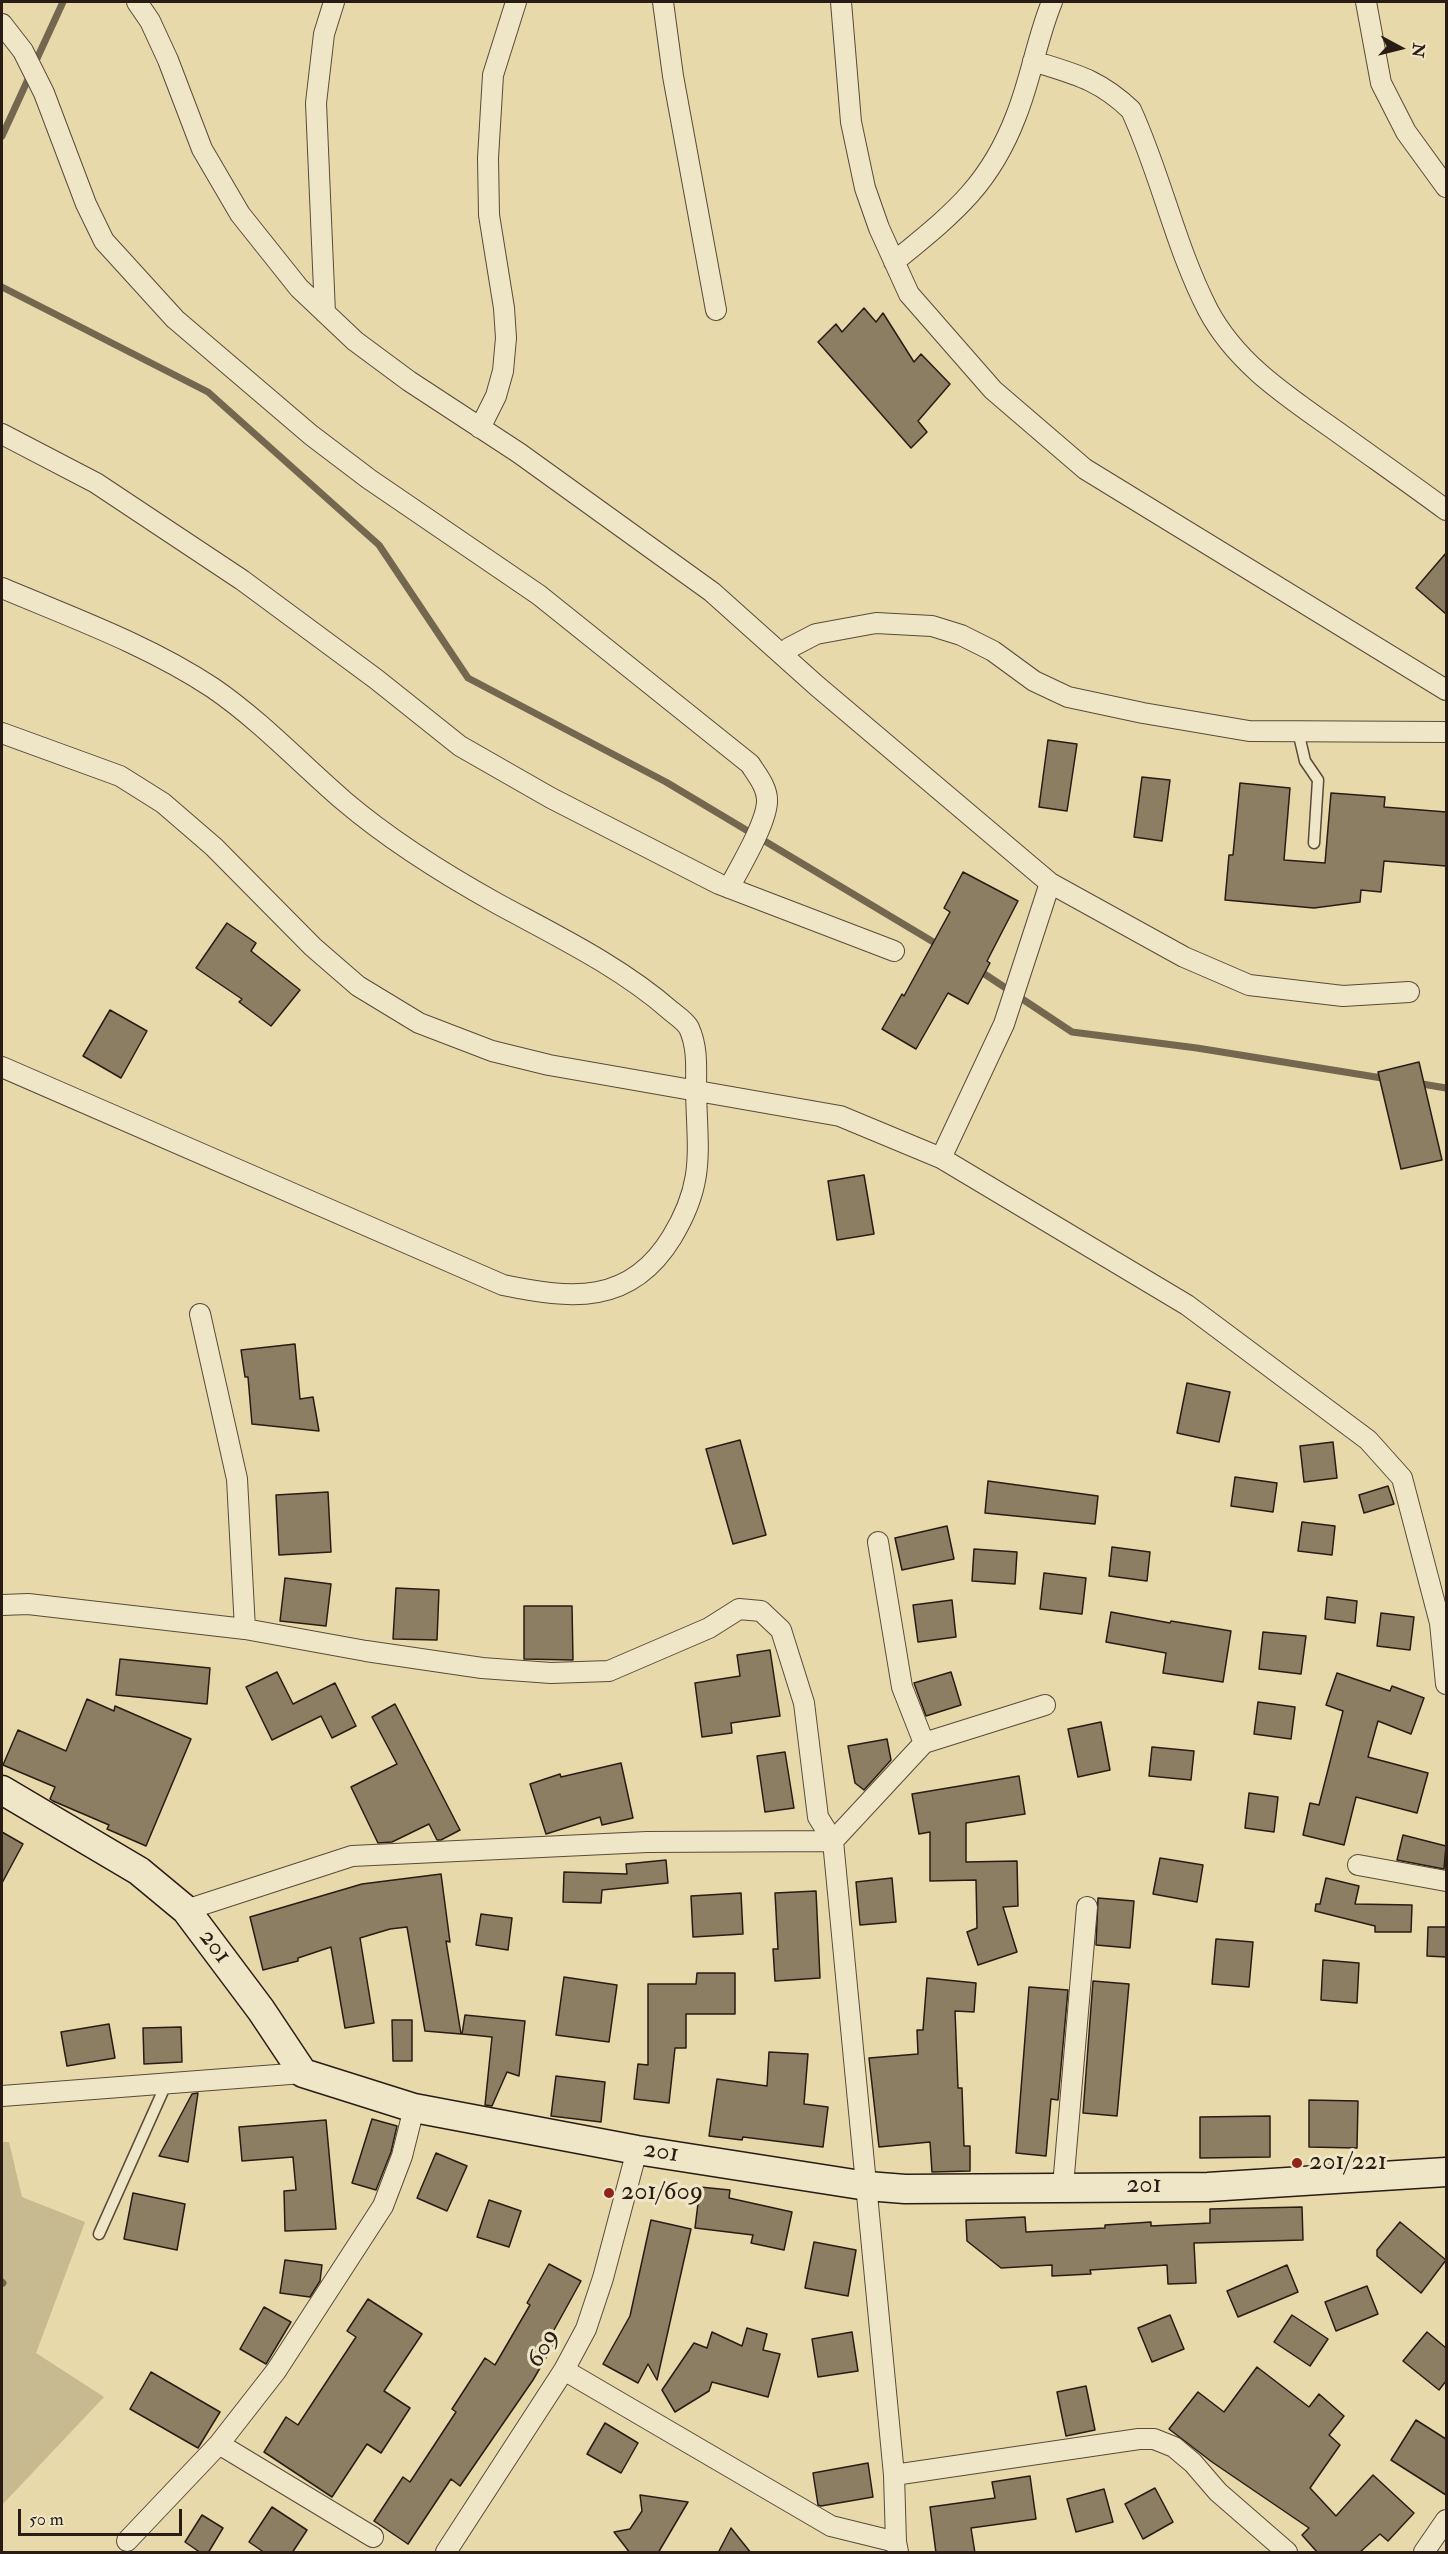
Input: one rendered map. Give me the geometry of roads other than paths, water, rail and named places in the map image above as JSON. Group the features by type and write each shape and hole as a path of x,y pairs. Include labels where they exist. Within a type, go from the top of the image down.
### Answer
{"street":[{"path":"137,2 150,21 168,60 202,149 240,214 299,288 355,340 409,381 519,453 712,592 1050,883 1184,957 1250,985 1343,996 1409,992"},
{"path":"325,313 316,103 324,34 334,2"},
{"path":"480,428 496,396 503,371 506,338 504,308 489,216 488,158 494,75 516,2"},
{"path":"663,2 673,75 716,310"},
{"path":"841,2 851,122 865,188 879,228 909,294 993,390 1085,469 1446,690"},
{"path":"894,261 964,203 989,172 1017,114 1052,2"},
{"path":"1366,2 1381,83 1406,132 1446,187"},
{"path":"2,24 23,51 44,93 86,204 104,241 175,319 319,441 369,479 539,595 750,764 762,783 768,801 763,820 729,888"},
{"path":"1033,61 1092,81 1112,91 1131,110 1191,276 1209,312 1226,338 1249,364 1277,390 1446,510"},
{"path":"2,434 96,483 242,580 376,679 460,746 551,798 729,888 894,951"},
{"path":"2,588 142,647 214,689 346,803 444,874 565,940 652,994 688,1025 697,1058 698,1169 686,1214 666,1247 639,1275 599,1294 549,1294 503,1285 2,1067"},
{"path":"782,654 816,634 826,632 876,623 932,626 961,635 993,651 1034,681 1068,697 1143,713 1249,730 1446,732"},
{"path":"2,733 120,776 163,803 214,847 313,947 358,986 419,1023 492,1052 549,1065 840,1116 941,1158 1187,1305 1368,1440 1402,1478 1443,1618 1446,1684"},
{"path":"941,1158 1004,1024 1050,883"},
{"path":"200,1314 237,1479 245,1629"},
{"path":"878,1542 902,1687 924,1743"},
{"path":"2,1605 28,1604 245,1629 366,1651 482,1668 574,1672 609,1671 709,1628 739,1609 761,1611 781,1630 804,1703 818,1817 833,1841 894,2475 897,2547 831,2526 564,2370"},
{"path":"186,1910 352,1856 647,1842 833,1841 924,1743 1045,1705"},
{"name":"201","path":"2,1790 140,1871 186,1910 261,2010 303,2073 414,2108 637,2150 905,2190 1063,2186 1208,2187 1446,2172"},
{"path":"1358,1865 1446,1881"},
{"path":"1063,2186 1087,1906"},
{"path":"2,2096 303,2073"},
{"path":"127,2541 219,2444 276,2371 383,2206 402,2156 414,2108"},
{"name":"609","path":"446,2553 564,2370 586,2329 603,2278 637,2150"},
{"path":"894,2475 1139,2439 1155,2439 1174,2447 1193,2463 1218,2492 1287,2553"},
{"path":"219,2444 373,2537"},
{"path":"1424,2553 1446,2520"}],"lane":[{"path":"1299,731 1305,761 1318,780 1314,843"},
{"path":"99,2234 167,2082"}],"waterway":[{"path":"34,65 63,2"},
{"path":"2,136 30,75"},
{"path":"2,287 208,392 379,545 468,678 666,782 940,946"},
{"path":"977,969 1072,1032 1197,1048 1388,1079"},
{"path":"1416,1083 1446,1088"}],"place":[{"name":"201/221","path":"1297,2163"},
{"name":"201/609","path":"609,2193"}]}
